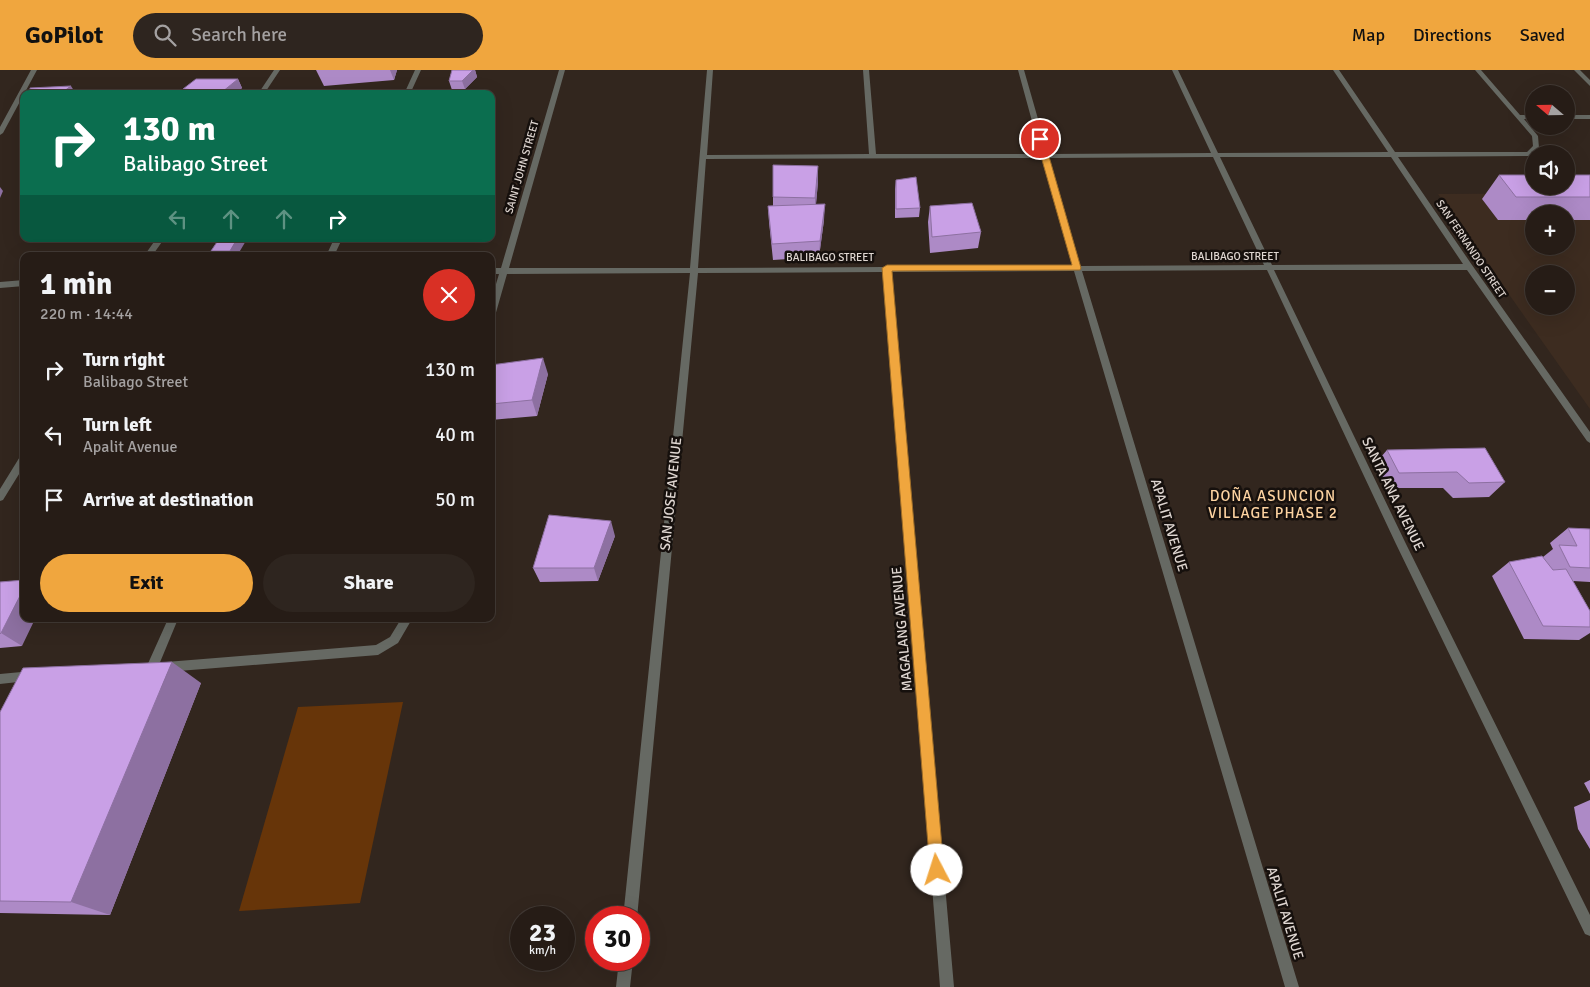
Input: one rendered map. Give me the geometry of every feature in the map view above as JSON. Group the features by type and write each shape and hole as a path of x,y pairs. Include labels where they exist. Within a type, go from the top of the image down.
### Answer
{"street":[{"path":"23,90 34,70"},
{"path":"264,90 277,70"},
{"path":"409,90 418,70"},
{"name":"SAINT JOHN STREET","path":"495,302 562,70"},
{"name":"SAN JOSE AVENUE","path":"631,906 694,269 710,70"},
{"path":"866,70 873,156"},
{"name":"APALIT AVENUE","path":"1021,70 1077,268 1292,987"},
{"name":"SANTA ANA AVENUE","path":"1175,70 1401,544 1590,929"},
{"name":"SAN FERNANDO STREET","path":"1336,70 1469,267 1590,439"},
{"path":"703,156 1394,156 1529,154 1537,147 1535,136 1478,70"},
{"path":"1577,70 1590,84"},
{"path":"0,132 20,96"},
{"path":"1518,117 1525,117"},
{"path":"1575,117 1590,117"},
{"name":"BALIBAGO STREET","path":"495,271 1469,267"},
{"name":"MAGALANG AVENUE","path":"887,268 947,987"},
{"path":"0,285 20,283"},
{"path":"0,497 20,464"},
{"path":"171,622 147,668 378,650 394,640 405,622"},
{"path":"0,679 45,675"},
{"path":"623,987 625,971"}],"shaded area":[{"path":"1575,193 1590,193 1590,409 1438,194 1575,195"},
{"path":"403,702 360,903 239,911 298,707"}],"building":[{"path":"452,70 473,70 462,81 449,81"},
{"path":"196,79 238,79 224,90 183,89"},
{"path":"71,86 66,90 30,90 30,88"},
{"path":"773,165 818,166 815,198 773,197"},
{"path":"1499,175 1525,175 1525,195 1575,195 1575,175 1590,175 1590,197 1516,197"},
{"path":"916,177 920,208 896,209 896,180"},
{"path":"972,203 981,232 932,237 930,206"},
{"path":"825,204 820,241 772,244 768,206"},
{"path":"217,242 235,242 230,251 211,251"},
{"path":"543,358 532,400 495,404 495,364"},
{"path":"1485,448 1505,482 1469,483 1457,472 1399,473 1387,450"},
{"path":"549,515 611,521 594,568 533,568"},
{"path":"1568,528 1590,529 1590,568 1570,567 1559,545 1577,546"},
{"path":"1542,556 1553,570 1566,569 1590,611 1590,627 1543,626 1509,562"},
{"path":"20,580 20,596 0,634 0,582"},
{"path":"172,662 71,902 0,901 0,712 23,668"}],"district":[{"name":"DOÑA ASUNCION VILLAGE PHASE 2","path":"1273,504"}],"route":[{"path":"937,870 887,268 1077,268 1040,139"}]}
